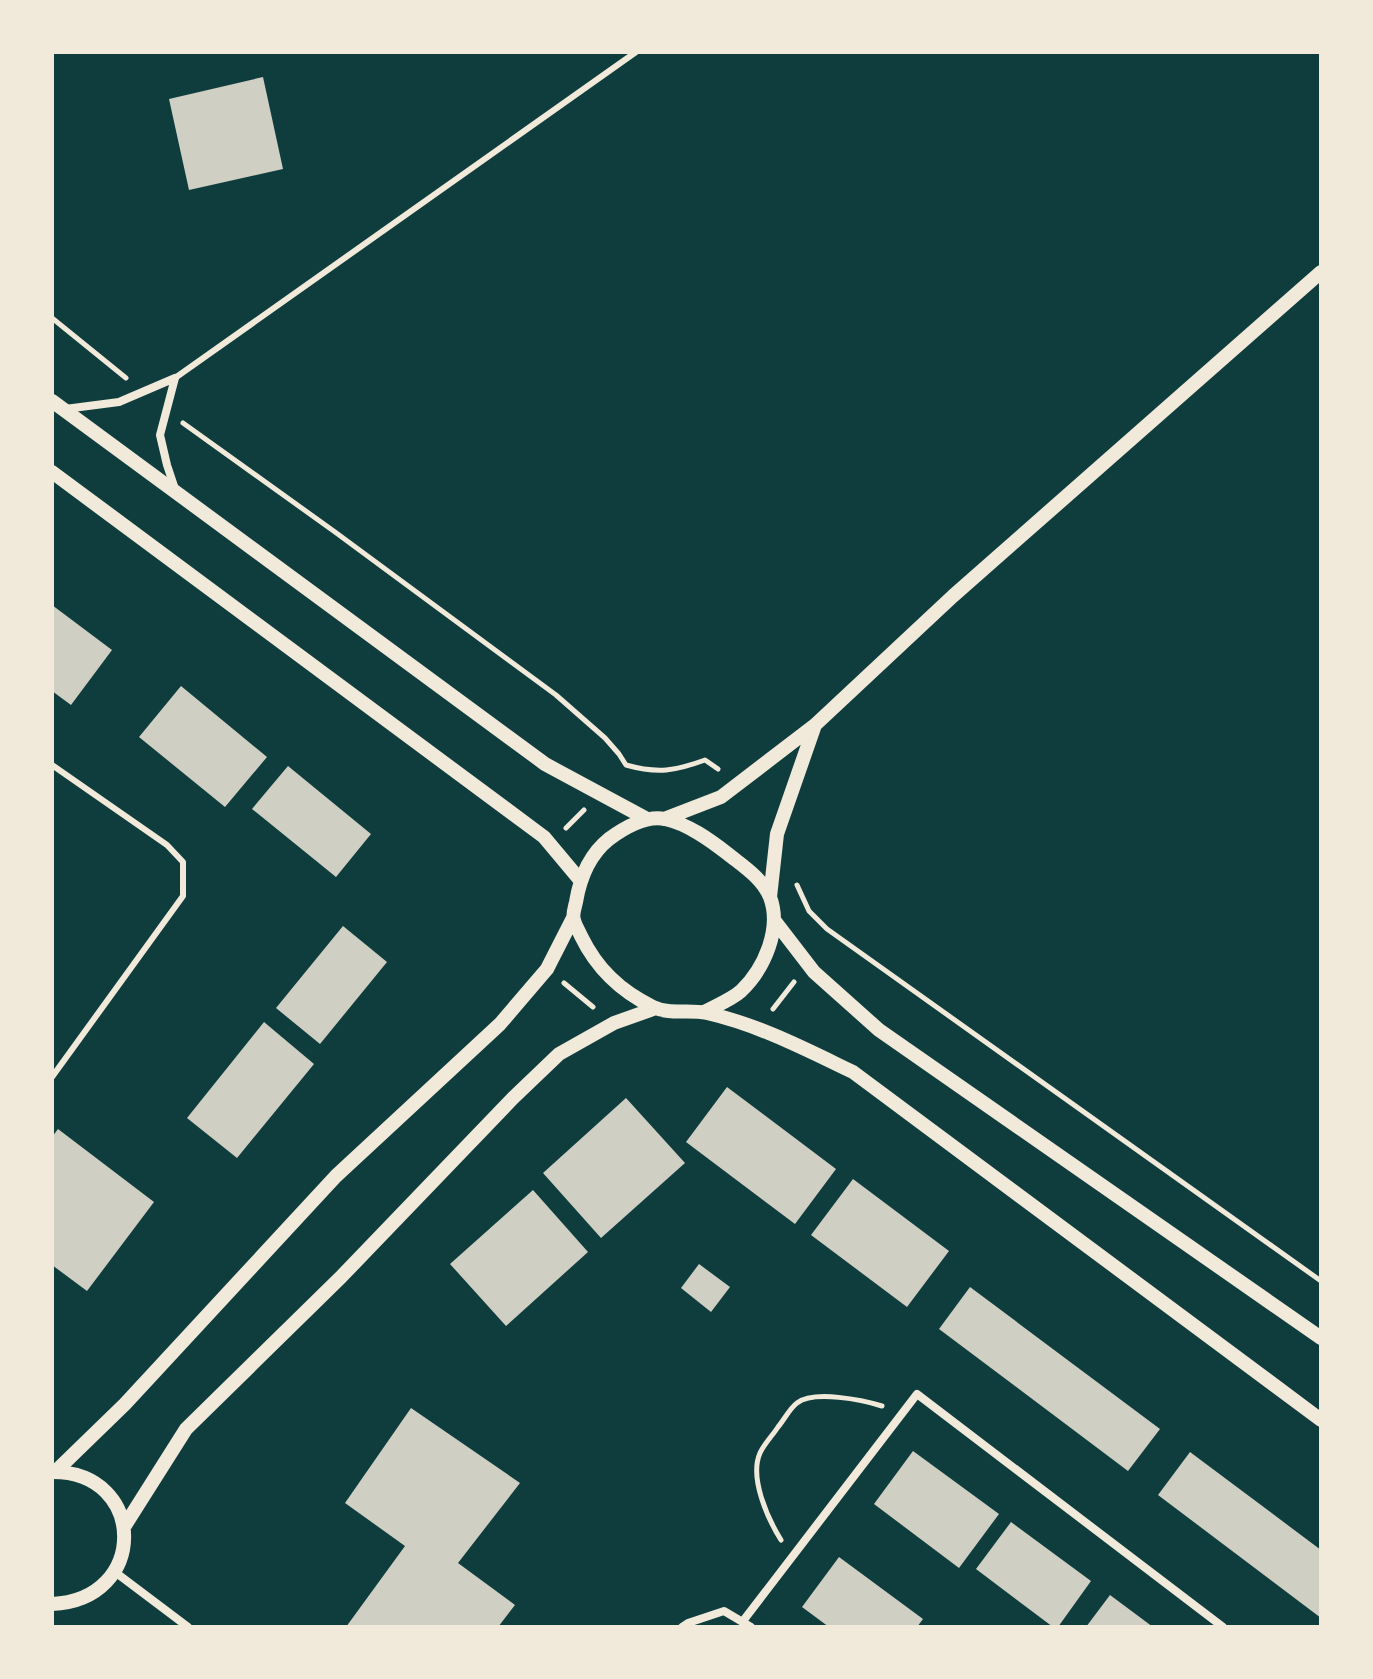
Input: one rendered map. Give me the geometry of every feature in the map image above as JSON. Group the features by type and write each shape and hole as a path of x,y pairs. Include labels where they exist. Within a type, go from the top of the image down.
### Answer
{"street":[{"path":"54,1472 125,1404 336,1176 500,1024 547,969 573,918 580,880 591,859 606,841 625,828 647,819 664,819 721,797 815,725 953,596 1321,272"},
{"path":"58,405 119,402 175,378"},
{"path":"175,378 160,435 177,494"},
{"path":"58,405 545,764 647,819"},
{"path":"52,472 544,837 580,880"},
{"path":"704,1012 739,992 757,972 769,947 774,920 770,897 777,834 815,725"},
{"path":"664,819 711,841 759,879 770,897"},
{"path":"573,918 587,948 607,976 631,994 656,1008 704,1012 772,1033 853,1072 1321,1420"},
{"path":"774,920 814,972 879,1030 1321,1338"},
{"path":"124,1527 186,1429 341,1277 559,1054 614,1023 656,1008"},
{"path":"682,1627 724,1611 747,1624 793,1555 917,1394 1223,1627"},
{"path":"52,1604 80,1600 100,1589 115,1572 124,1550 124,1527 118,1507 106,1490 89,1478 54,1472"},
{"path":"115,1572 188,1627"}],"lane":[{"path":"175,378 636,52"},
{"path":"52,765 167,845 183,862 183,896 52,1077"}],"path":[{"path":"52,318 122,374 139,394"},
{"path":"193,429 556,695 605,738 626,765 659,771 681,769 705,760"},
{"path":"797,881 809,911 832,932 1321,1281"},
{"path":"758,1029 832,932"},
{"path":"547,969 614,1023"},
{"path":"793,1555 778,1535 763,1504 758,1482 758,1459 797,1403 822,1397 846,1398 876,1404 901,1414"}],"building":[{"path":"263,77 283,169 189,190 169,99"},
{"path":"52,605 112,650 71,705 52,691"},
{"path":"181,686 267,757 225,807 139,737"},
{"path":"288,766 371,834 336,877 252,809"},
{"path":"343,926 387,962 320,1044 276,1008"},
{"path":"264,1022 314,1064 237,1158 187,1118"},
{"path":"727,1087 836,1169 795,1224 686,1142"},
{"path":"626,1098 685,1163 601,1238 543,1173"},
{"path":"58,1129 154,1202 87,1291 52,1265 52,1137"},
{"path":"853,1179 949,1251 907,1307 811,1235"},
{"path":"533,1190 588,1252 506,1326 450,1264"},
{"path":"699,1264 730,1287 711,1312 681,1288"},
{"path":"970,1287 1160,1429 1128,1471 939,1329"},
{"path":"411,1408 520,1483 458,1563 515,1605 498,1627 346,1627 405,1546 345,1503"},
{"path":"913,1451 999,1514 959,1568 874,1504"},
{"path":"1190,1452 1321,1550 1321,1618 1158,1495"},
{"path":"1011,1522 1091,1581 1058,1627 1053,1627 976,1569"},
{"path":"839,1557 923,1619 917,1627 829,1627 802,1607"},
{"path":"1110,1595 1153,1627 1086,1627"}]}
